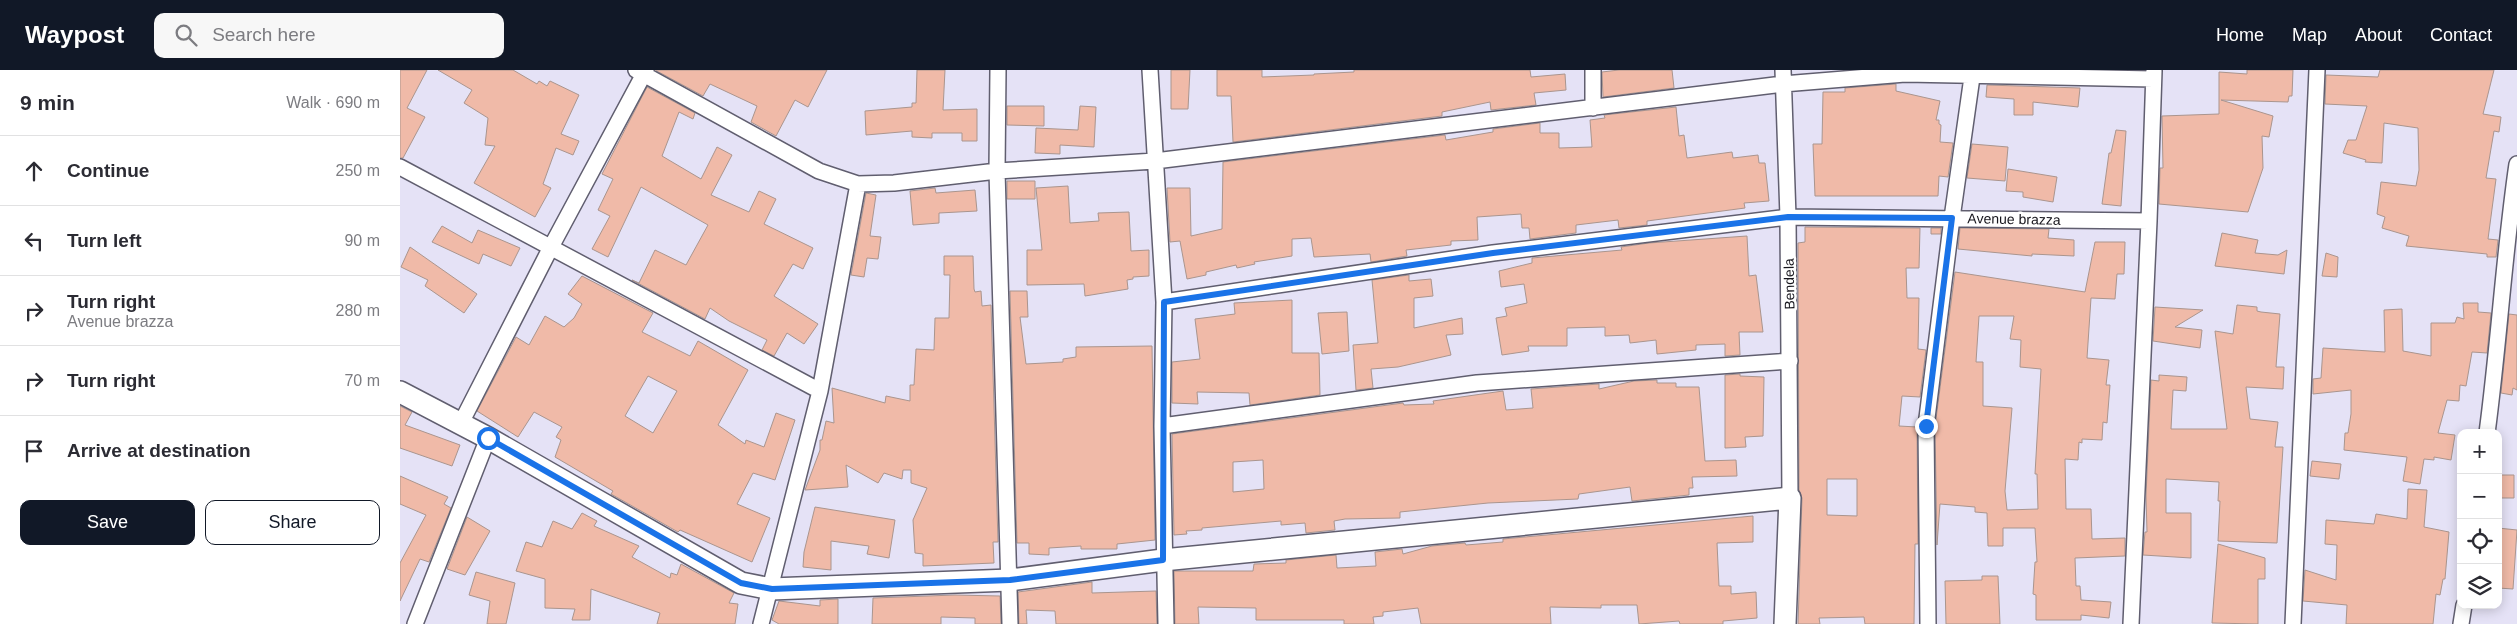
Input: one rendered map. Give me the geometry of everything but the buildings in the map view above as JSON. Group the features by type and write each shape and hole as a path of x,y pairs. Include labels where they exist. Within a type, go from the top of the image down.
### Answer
{"street":[{"path":"998,70 997,171 1010,624"},
{"path":"1150,70 1164,302 1162,426 1163,560 1166,624"},
{"path":"1593,70 1593,108"},
{"path":"2293,624 2316,70"},
{"path":"460,425 642,71 819,171 858,184 894,183 997,171 1155,161 1593,108 1783,77 1973,73 2153,75 2149,220 2131,624"},
{"path":"1928,624 1926,426 1952,218 1973,73"},
{"name":"Bendela","path":"1783,77 1788,217 1790,498"},
{"path":"2488,429 2495,375 2507,235 2517,164"},
{"path":"400,167 820,390"},
{"path":"761,624 772,589 820,390 858,184"},
{"name":"Avenue brazza","path":"1164,302 1493,253 1788,217 2149,220"},
{"path":"1162,426 1477,383 1790,361"},
{"path":"400,392 488,438 741,583 772,589 1010,580 1163,560 1790,498 1785,624"},
{"path":"415,624 488,438"},
{"path":"2461,624 2463,609"}],"route":[{"path":"488,438 741,583 772,589 1010,580 1163,560 1162,426 1164,302 1493,253 1788,217 1952,218 1926,426"}]}
